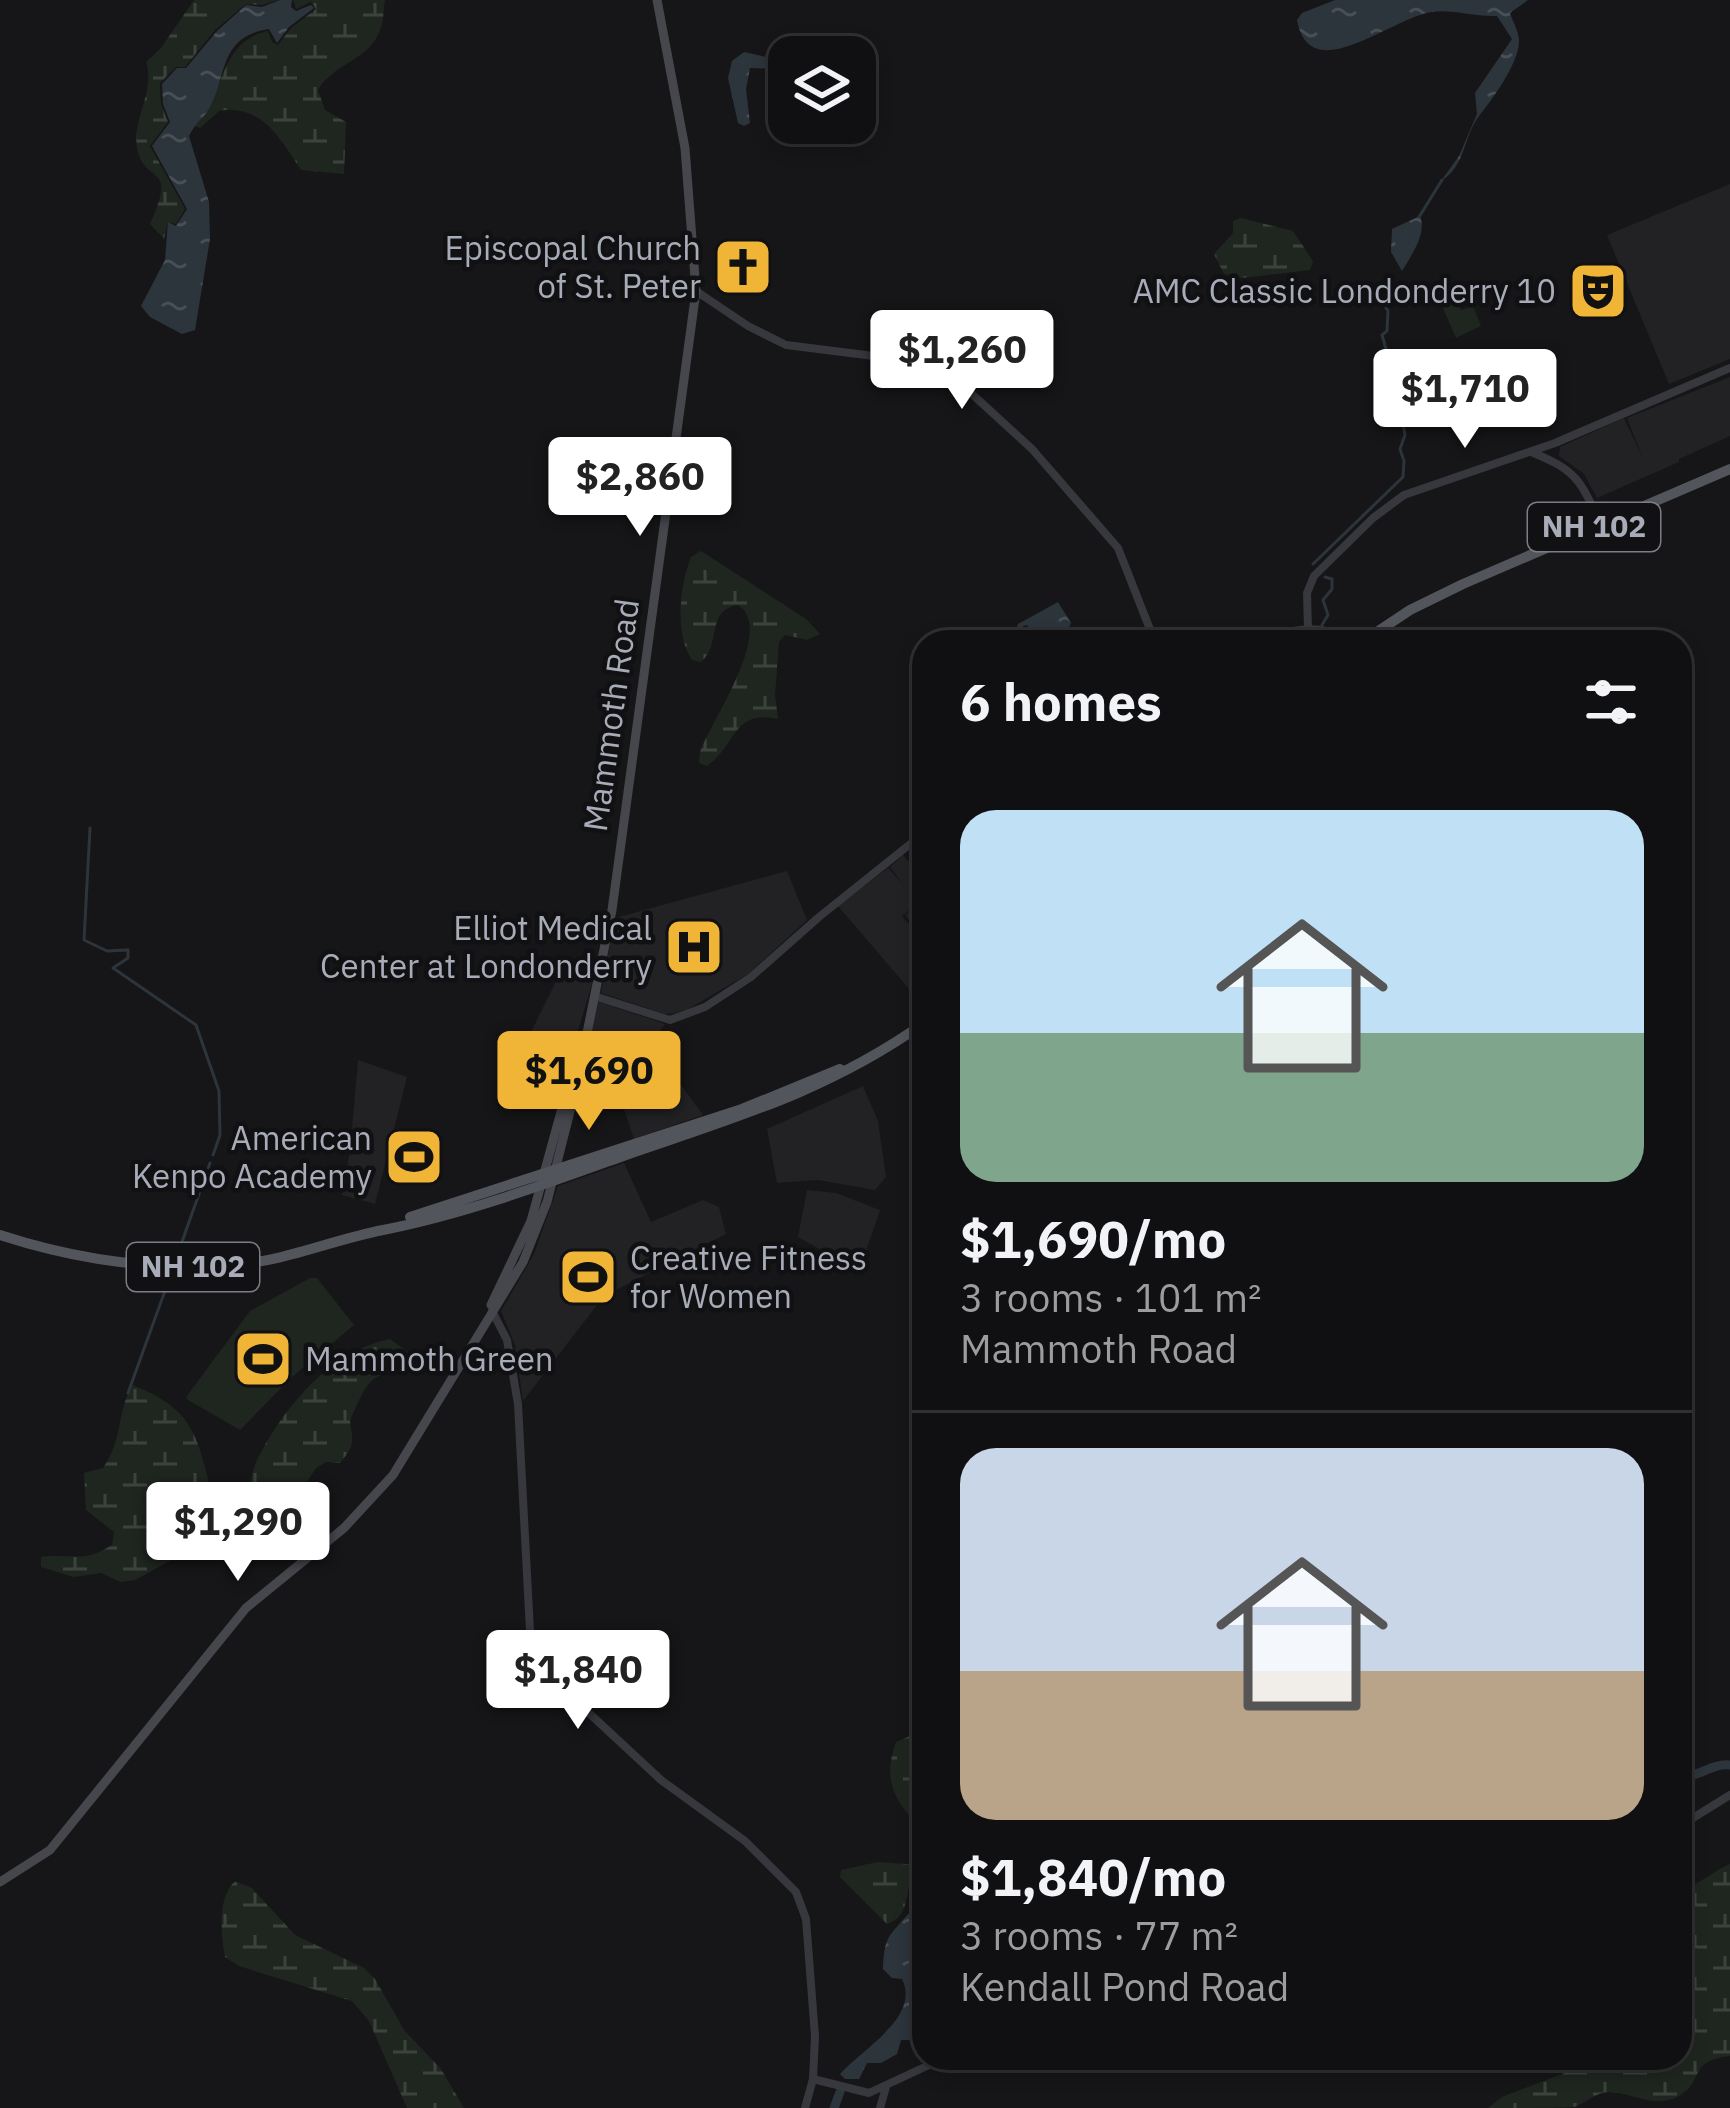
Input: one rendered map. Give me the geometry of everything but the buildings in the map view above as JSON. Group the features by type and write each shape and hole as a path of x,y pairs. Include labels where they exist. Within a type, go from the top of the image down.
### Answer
{"main road":[{"name":"Mammoth Road","path":"0,1882 31,1865 59,1840 246,1608 331,1540 369,1502 413,1445 491,1310 550,1176 614,895 696,291 686,148 657,0"},
{"name":"NH 102","path":"1382,630 1437,596 1730,469"},
{"name":"NH 102","path":"0,1234 97,1260 188,1268 283,1258 804,1094 912,1031"}],"street":[{"path":"696,291 786,345 898,358 930,364 950,374 1015,431 1118,548 1150,630"},
{"path":"1308,629 1307,593 1313,576 1381,511 1409,492 1555,443 1730,368"},
{"path":"1553,461 1555,443"},
{"path":"1531,452 1578,477 1600,524"},
{"path":"1304,630 1317,630"},
{"path":"594,996 670,1019 704,1007 751,977 912,842"},
{"path":"491,1310 507,1340 518,1404 531,1650 548,1675 661,1780 746,1840 796,1892 809,1937 815,2036 806,2108"},
{"path":"1692,1819 1730,1795"},
{"path":"813,2079 869,2093 919,2070"},
{"path":"880,2108 886,2086"},
{"path":"869,2093 880,2108"}],"shaded area":[{"path":"1730,184 1730,359 1669,384 1607,235"},
{"path":"1730,377 1730,436 1679,462 1597,498 1584,474 1559,456 1560,447 1624,418 1643,459 1627,418"},
{"path":"903,855 912,865 912,908 902,916 912,928 910,990 838,906 888,868 903,884 890,867"},
{"name":"Elliot Medical Center at Londonderry","path":"787,871 807,920 748,974 675,1013 601,993 615,918"},
{"path":"566,961 596,970 573,1048 529,1036"},
{"path":"596,1001 665,1024 628,1079 583,1053"},
{"path":"659,1055 703,1115 634,1139 622,1103"},
{"path":"358,1060 407,1077 375,1204 342,1195"},
{"path":"863,1086 878,1121 886,1177 875,1190 818,1180 777,1183 767,1129"},
{"path":"624,1163 651,1222 703,1200 719,1207 726,1234 604,1296 523,1401 515,1345 501,1311 534,1254 558,1186"},
{"path":"807,1190 836,1193 880,1210 859,1271 798,1237"}],"green space":[{"path":"194,0 278,0 246,4 215,30 185,67 176,67 160,83 168,122 150,146 185,209 176,224 168,222 164,239 150,224 160,182 141,160 136,137 148,83 146,62"},
{"path":"293,0 385,0 375,40 318,90 325,110 346,122 344,174 301,170 269,126 247,113 219,111 200,128 195,126 239,46 268,31 278,45 316,9 311,2 296,9"},
{"path":"1241,218 1293,231 1313,261 1310,270 1241,278 1224,274 1214,254 1233,233 1233,221"},
{"path":"1451,286 1461,310 1473,306 1481,326 1456,338 1436,292"},
{"path":"701,551 806,619 820,634 807,640 785,635 779,642 778,719 763,717 743,724 707,766 699,763 700,752 737,676 750,634 748,617 738,605 728,608 717,621 707,655 701,662 692,660 683,637 682,595 691,557"},
{"name":"Mammoth Green","path":"317,1278 354,1325 291,1378 240,1430 188,1400 250,1311"},
{"path":"390,1339 408,1352 400,1368 374,1379 365,1389 350,1421 348,1452 340,1463 326,1462 316,1468 291,1507 270,1528 243,1530 135,1580 121,1582 101,1573 74,1577 41,1567 41,1557 84,1556 112,1545 114,1532 86,1510 84,1473 103,1468 109,1458 132,1385 182,1416 198,1443 213,1499 225,1504 248,1487 271,1435 313,1382 348,1355"},
{"path":"912,1735 912,1819 891,1781 896,1742"},
{"path":"878,1862 912,1864 901,1913 887,1924 840,1877 841,1870"},
{"path":"1730,1864 1730,2056 1707,2062 1684,2092 1666,2101 1609,2092 1574,2107 1488,2108 1502,2097 1572,2070 1692,2070 1693,1885"},
{"path":"235,1881 252,1888 295,1935 364,1968 404,2030 441,2069 464,2108 407,2108 369,2021 352,2001 239,1966 225,1957 223,1907"}],"water":[{"path":"292,0 296,11 314,8 277,43 269,29 240,41 226,62 214,100 189,136 209,202 210,239 195,330 182,334 150,317 141,306 165,260 168,222 176,226 187,209 152,146 170,122 162,84 177,68 186,68 246,5 262,7"},
{"path":"1335,0 1528,0 1510,13 1519,41 1510,70 1474,124 1460,159 1441,181 1459,156 1477,114 1475,93 1512,39 1497,16 1439,11 1334,50 1318,49 1305,40 1297,20 1302,13"},
{"path":"744,52 768,57 768,69 750,68 746,89 750,123 744,126 738,123 728,78 732,61"},
{"path":"1420,216 1420,237 1402,271 1391,252 1392,229"},
{"path":"1058,602 1071,623 1068,630 1033,630 1026,625 1016,630 1018,624"},
{"path":"912,1885 912,2039 901,2040 897,2054 881,2063 867,2063 859,2079 845,2079 840,2074 886,2032 903,2006 902,1979 892,1978 883,1969 889,1937 909,1913"}],"waterway":[{"path":"1419,217 1442,180"},
{"path":"1313,564 1403,477 1402,419 1408,408 1399,393 1400,384 1385,371 1388,356 1382,335 1387,331 1388,311 1382,301 1387,291"},
{"path":"1322,625 1328,615 1323,600 1332,589 1332,579 1325,577"},
{"path":"90,828 84,940 107,951 128,950 128,958 113,968 196,1025 219,1091 220,1135 213,1155"},
{"path":"178,1253 210,1163"},
{"path":"128,1393 166,1288"},
{"path":"1692,1775 1730,1765"},
{"path":"834,2108 840,2092"}],"place":[{"name":"Episcopal Church of St. Peter","path":"743,267"},
{"name":"AMC Classic Londonderry 10","path":"1598,291"},
{"name":"Elliot Medical Center at Londonderry","path":"694,947"},
{"name":"American Kenpo Academy","path":"414,1157"},
{"name":"Creative Fitness for Women","path":"588,1277"},
{"name":"Mammoth Green","path":"263,1359"}]}
